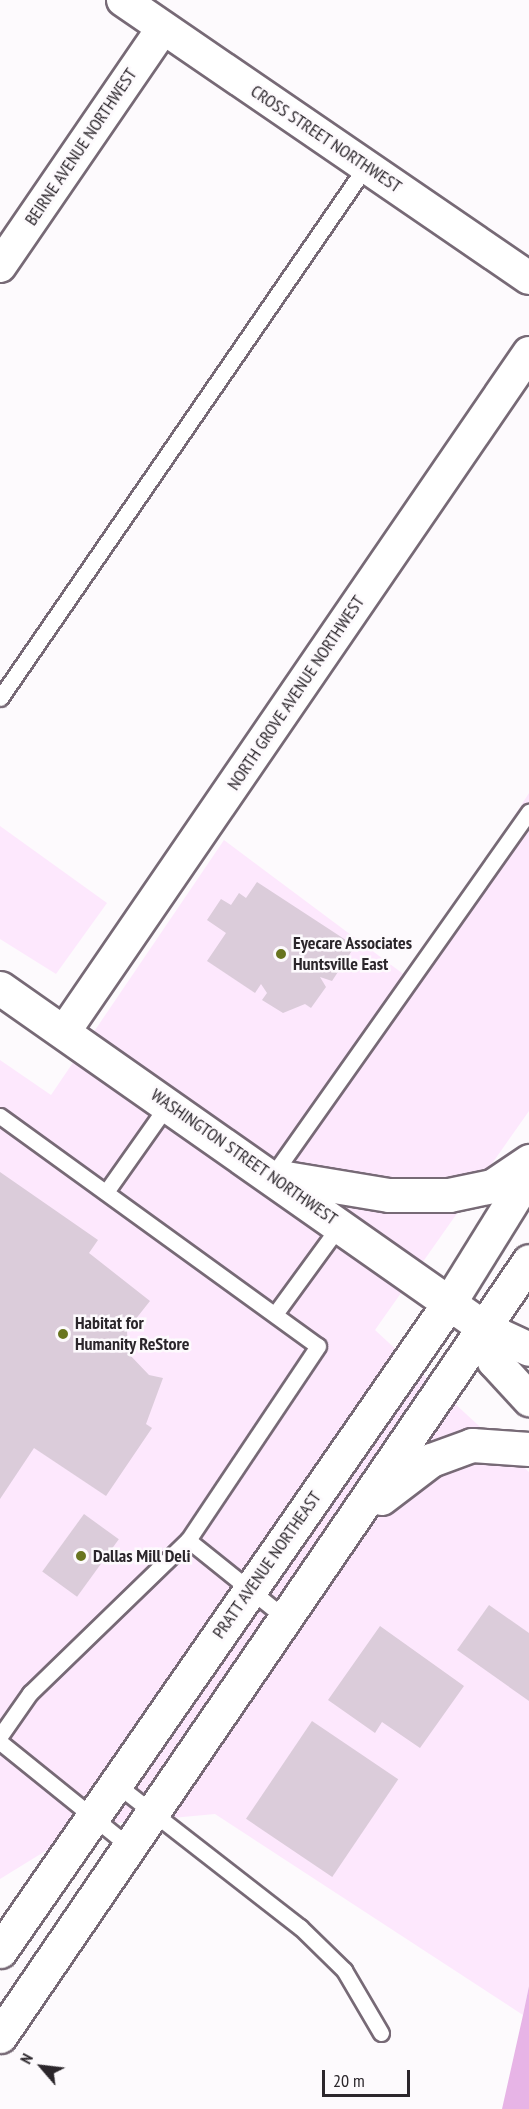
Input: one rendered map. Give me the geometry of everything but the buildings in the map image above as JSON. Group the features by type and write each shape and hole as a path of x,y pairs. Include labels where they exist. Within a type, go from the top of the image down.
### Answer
{"main road":[{"name":"WASHINGTON STREET NORTHWEST","path":"0,988 272,1176 486,1329 529,1349"},
{"path":"272,1176 389,1195 449,1195 492,1186 529,1161"},
{"name":"PRATT AVENUE NORTHEAST","path":"0,1951 449,1303 529,1174"},
{"path":"0,2036 285,1618 486,1329 529,1261"},
{"path":"486,1329 494,1361 529,1399"},
{"path":"355,1518 431,1460 482,1444 529,1449"}],"street":[{"name":"CROSS STREET NORTHWEST","path":"123,0 529,278"},
{"name":"BEIRNE AVENUE NORTHWEST","path":"0,266 163,28"},
{"name":"NORTH GROVE AVENUE NORTHWEST","path":"64,1032 529,353"}],"lane":[{"path":"0,698 366,166"},
{"path":"272,1176 529,812"},
{"path":"106,1192 168,1104"},
{"path":"0,1116 318,1346 188,1540 30,1693 0,1736"},
{"path":"275,1314 340,1225"},
{"path":"188,1540 252,1587 285,1618"},
{"path":"0,1742 129,1846"},
{"path":"116,1784 154,1810 308,1934 344,1970 381,2033"}],"shaded area":[{"path":"529,793 529,1111 375,1330 529,1472 529,1986 523,2015 215,1814 86,1826 0,1879 0,1060 51,1095 224,840 410,979"},
{"path":"0,826 107,903 56,974 0,939"},
{"path":"529,1986 529,2109 502,2109 523,2015"}],"place":[{"name":"Eyecare Associates Huntsville East","path":"281,954"},
{"name":"Habitat for Humanity ReStore","path":"63,1334"},
{"name":"Dallas Mill Deli","path":"81,1556"}]}
